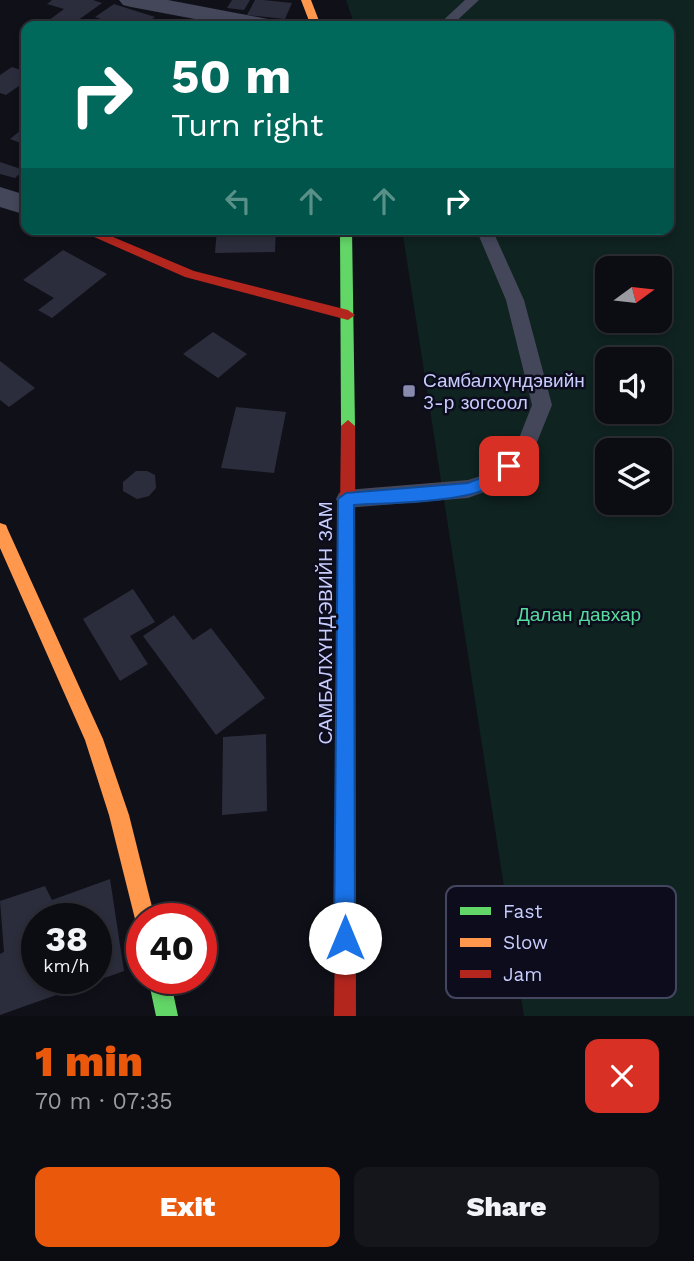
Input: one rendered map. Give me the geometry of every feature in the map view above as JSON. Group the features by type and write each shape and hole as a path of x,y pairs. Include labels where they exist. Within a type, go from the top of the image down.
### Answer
{"street":[{"path":"131,0 242,21"},
{"path":"306,0 314,21"},
{"path":"0,196 21,204"},
{"path":"96,235 190,274 348,315"},
{"name":"САМБАЛХҮНДЭВИЙН ЗАМ","path":"345,1016 346,235"},
{"path":"0,530 94,738 119,815 141,903"},
{"path":"162,994 167,1016"}],"lane":[{"path":"449,21 473,0"},
{"path":"346,499 468,489 494,480 524,452 542,405 515,300 487,235"}],"green space":[{"name":"Далан давхар","path":"346,0 694,0 694,1016 524,1016 521,998 676,998 676,886 504,886 403,235 674,235 674,21 353,21"}],"building":[{"path":"52,0 93,0 102,3 77,21 48,21 64,9 47,4"},
{"path":"232,0 250,0 244,10 227,8"},
{"path":"255,0 292,3 285,19 247,15"},
{"path":"114,4 155,17 149,21 107,21 95,17"},
{"path":"12,67 21,70 21,84 6,95 0,93 0,75"},
{"path":"21,130 21,143 10,139"},
{"path":"0,162 21,169 15,178 0,174"},
{"path":"216,235 276,235 275,252 215,253"},
{"path":"63,250 107,274 52,318 38,310 54,298 23,280"},
{"path":"213,332 247,354 218,378 183,354"},
{"path":"0,361 35,388 9,407 0,400"},
{"path":"236,407 286,412 274,473 221,468"},
{"path":"136,471 147,471 155,475 156,488 149,496 137,499 123,491 123,482"},
{"path":"133,589 155,622 130,636 148,664 120,681 83,619"},
{"path":"174,615 193,640 211,628 265,698 216,735 143,636"},
{"path":"266,734 267,811 222,815 223,737"},
{"path":"110,879 124,971 112,975 112,903 21,903 21,994 59,994 0,1015 0,954 4,952 0,901 45,886 52,900"}],"traffic: fast":[{"path":"346,235 348,426"},
{"path":"162,994 167,1016"}],"traffic: slow":[{"path":"306,0 314,21"},
{"path":"0,530 94,739 119,815 141,903"}],"traffic: jam":[{"path":"96,235 190,274 348,315"},
{"path":"345,1016 348,426"}],"place":[{"name":"Самбалхүндэвийн 3-р зогсоол","path":"409,391"}],"route":[{"path":"345,938 346,499 468,489 494,480 509,466"}]}
